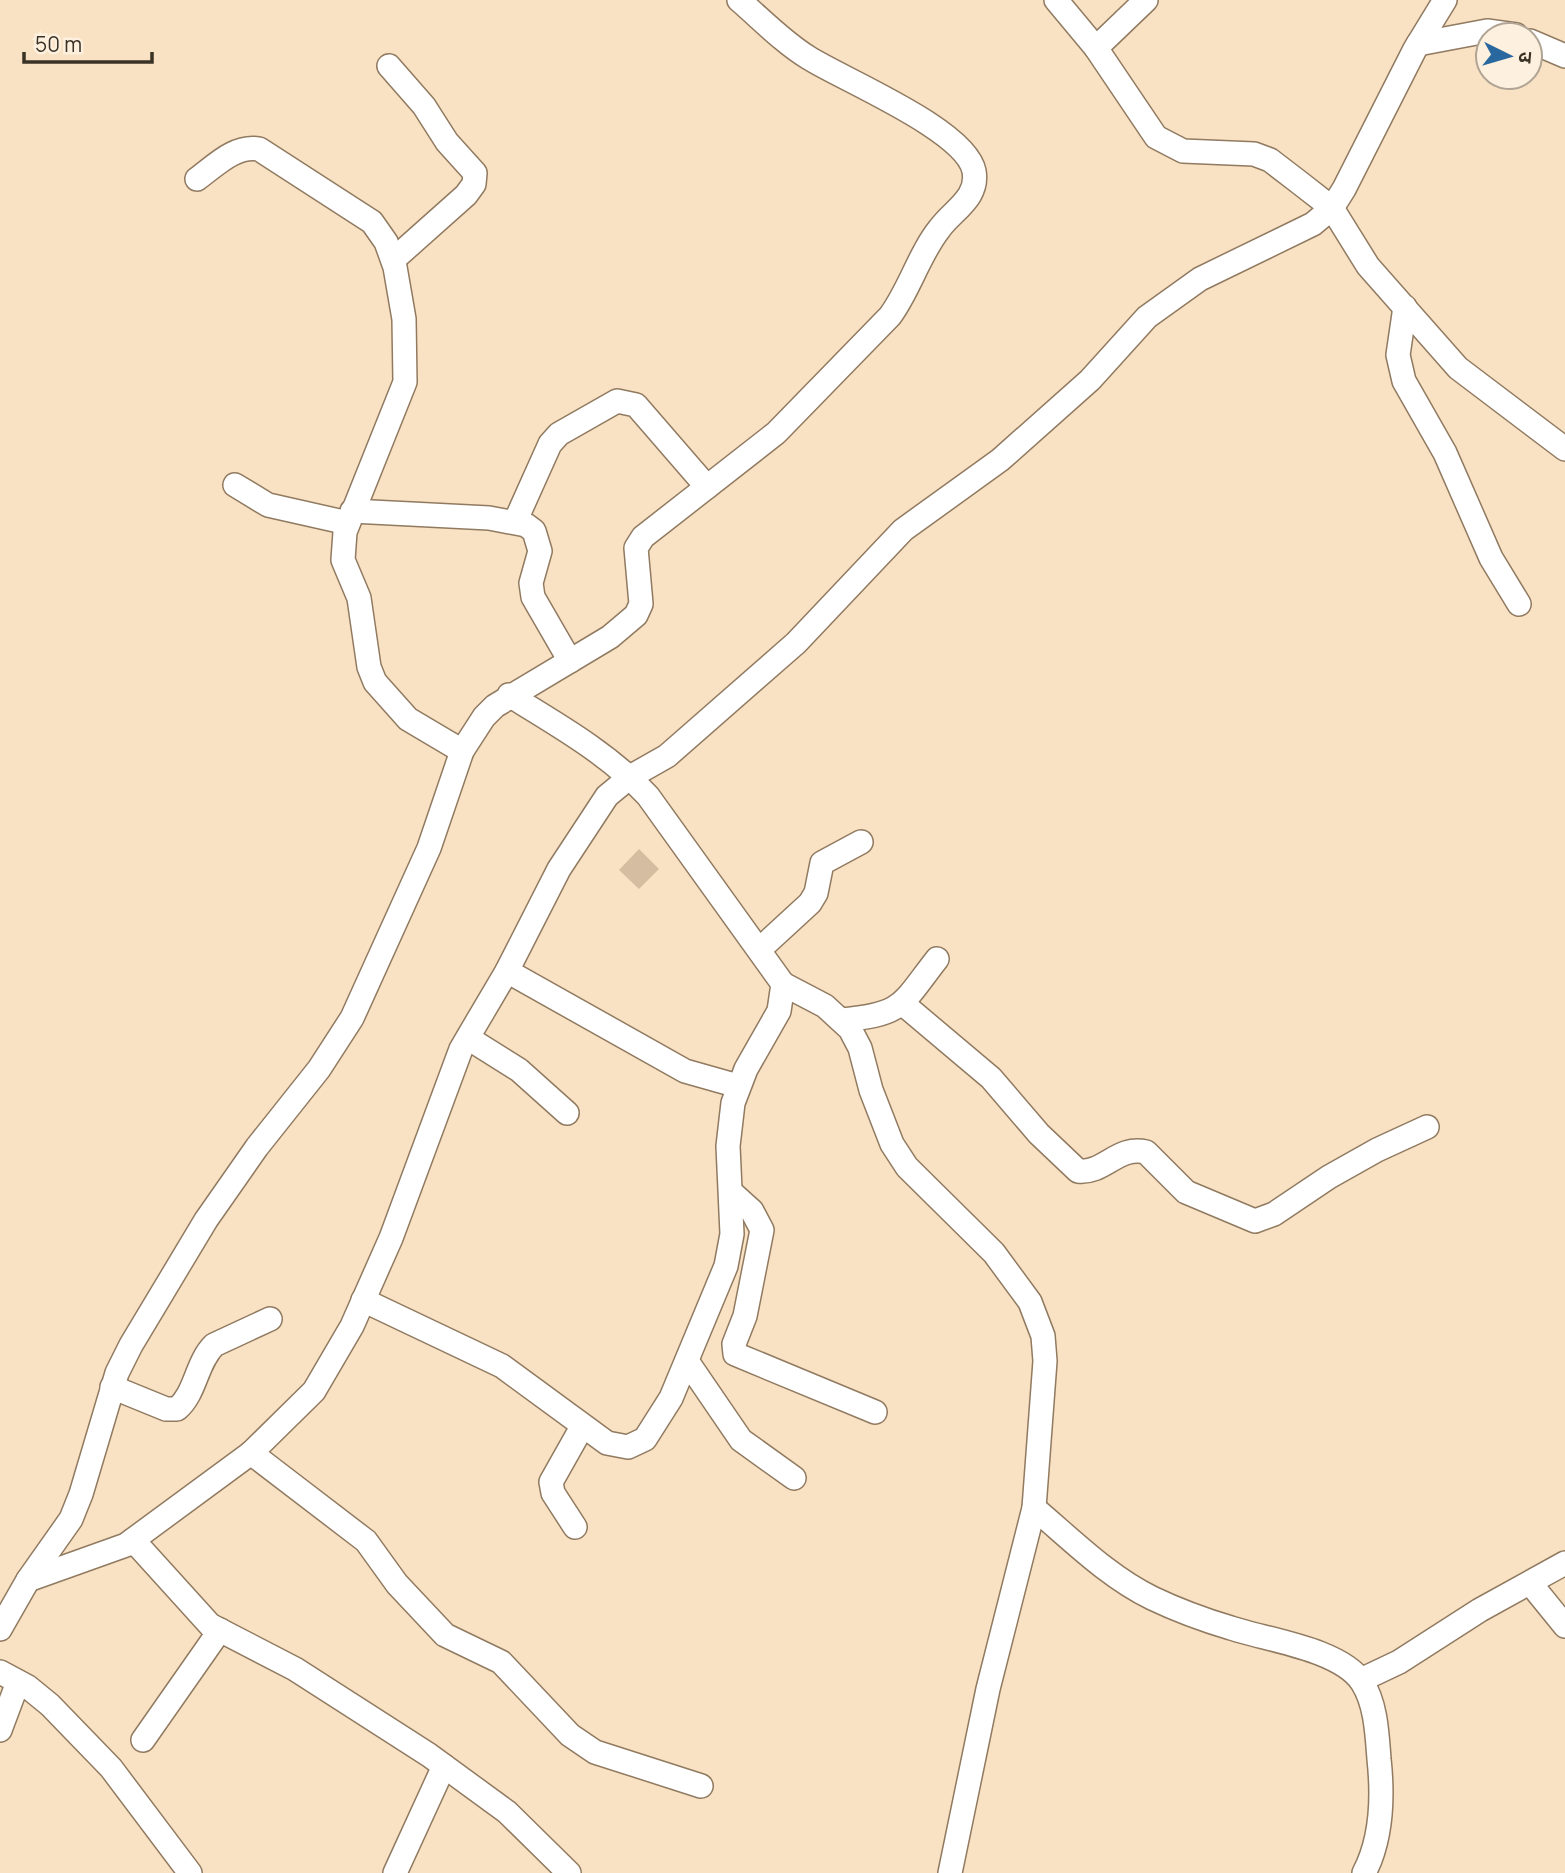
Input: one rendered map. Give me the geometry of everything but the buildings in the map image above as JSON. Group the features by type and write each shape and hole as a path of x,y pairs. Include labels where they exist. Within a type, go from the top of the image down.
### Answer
{"street":[{"path":"0,1629 28,1580 71,1518 81,1494 112,1387 131,1345 206,1220 257,1147 319,1069 352,1018 429,848 462,751 484,716 509,695 610,637 636,615 641,597 636,548 643,537 776,433 890,316 904,297 937,230 965,203 974,184 974,171 969,157 953,142 882,95 806,57 739,0"},
{"path":"1056,0 1096,48 1139,115 1163,143 1183,151 1254,154 1270,160 1332,208 1368,266 1475,384 1565,449"},
{"path":"1096,48 1146,0"},
{"path":"28,1580 102,1555 133,1540 251,1453 314,1391 352,1326 408,1194 446,1085 468,1038 507,971 559,869 598,805 631,777 667,756 796,643 903,530 1000,460 1090,380 1147,317 1200,279 1284,240 1313,224 1332,208 1344,190 1418,44 1445,0"},
{"path":"1418,44 1474,33"},
{"path":"1544,47 1565,56"},
{"path":"389,66 424,106 447,142 475,173 474,184 466,195 393,260"},
{"path":"197,179 236,151 249,147 259,149 372,222 386,242 393,260 404,319 405,382 350,517 342,546 343,560 359,598 369,667 375,682 408,719 462,751"},
{"path":"1405,307 1398,355 1404,382 1445,453 1490,558 1519,604"},
{"path":"515,522 550,444 559,434 617,401 636,405 707,487"},
{"path":"235,485 268,505 350,517 515,522 534,531 540,551 531,583 533,597 570,661"},
{"path":"509,695 573,734 631,777 648,796 783,984 825,1006 843,1020 860,1048 883,1123 907,1167 994,1253 1030,1302 1039,1322 1045,1361 1034,1508 988,1689 950,1873"},
{"path":"760,949 810,903 816,892 822,863 860,842"},
{"path":"843,1020 880,1015 902,1003 937,959"},
{"path":"507,971 685,1071 738,1086"},
{"path":"363,1300 502,1366 607,1443 619,1447 636,1446 656,1425 687,1361 726,1266 732,1234 728,1146 738,1086 779,1011 783,984"},
{"path":"902,1003 991,1078 1040,1134 1079,1171 1093,1170 1121,1153 1146,1152 1186,1192 1248,1220 1267,1218 1329,1177 1427,1127"},
{"path":"468,1038 519,1070 566,1112"},
{"path":"731,1192 752,1211 762,1230 745,1316 734,1344 735,1354 875,1412"},
{"path":"112,1387 166,1409 177,1409 185,1400 207,1352 214,1345 270,1319"},
{"path":"687,1361 741,1440 794,1478"},
{"path":"575,1527 553,1493 551,1482 582,1427"},
{"path":"251,1453 366,1541 397,1584 445,1634 501,1662 570,1735 595,1752 701,1786"},
{"path":"1034,1508 1103,1566 1150,1597 1232,1629 1328,1658 1349,1668 1361,1680 1371,1700 1380,1790 1379,1822 1371,1860 1364,1873"},
{"path":"133,1540 193,1608 220,1630 295,1669 444,1766 507,1812 569,1873"},
{"path":"1361,1680 1399,1662 1565,1563"},
{"path":"1530,1583 1565,1626"},
{"path":"143,1740 220,1630"},
{"path":"0,1730 9,1677 50,1705 111,1768 190,1873"},
{"path":"395,1873 444,1766"}]}
